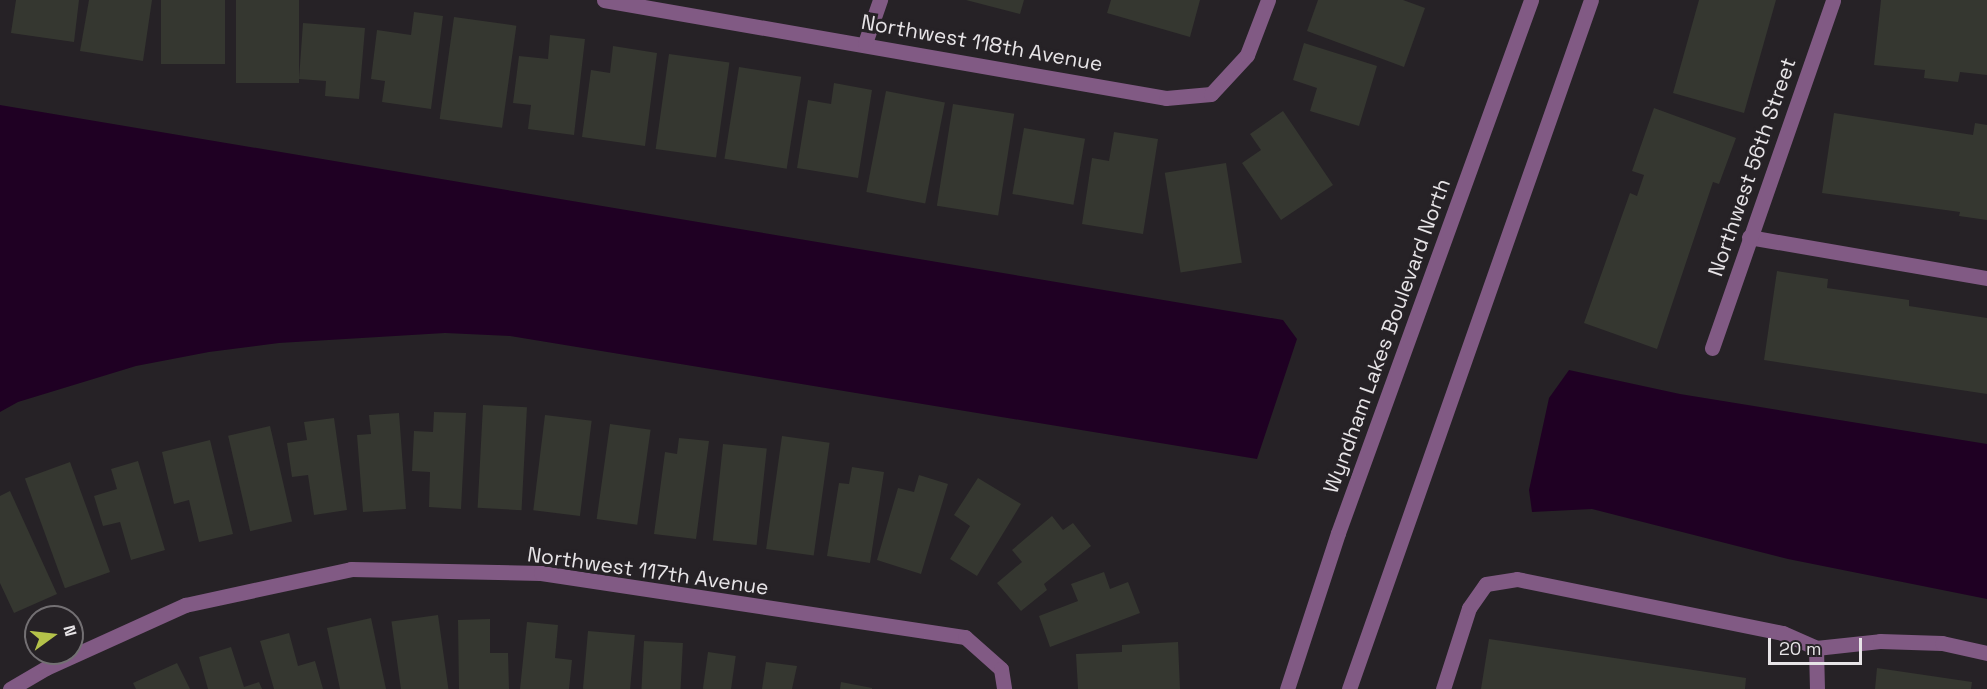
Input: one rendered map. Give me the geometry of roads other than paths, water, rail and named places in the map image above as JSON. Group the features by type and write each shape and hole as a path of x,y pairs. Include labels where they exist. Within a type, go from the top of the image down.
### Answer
{"street":[{"name":"Northwest 118th Avenue","path":"604,0 865,43 1166,98 1211,94 1247,55 1268,0"},
{"path":"865,43 880,0"},
{"name":"Wyndham Lakes Boulevard North","path":"1287,689 1338,533 1531,0"},
{"path":"1348,689 1591,0"},
{"name":"Northwest 56th Street","path":"1712,348 1833,0"},
{"path":"1749,237 1987,278"},
{"name":"Northwest 117th Avenue","path":"10,689 46,668 185,605 351,569 541,573 965,637 1001,669 1004,689"},
{"path":"1443,689 1469,608 1486,584 1517,579 1784,633 1816,648 1880,641 1932,643 1987,653"},
{"path":"1816,648 1817,689"}]}
